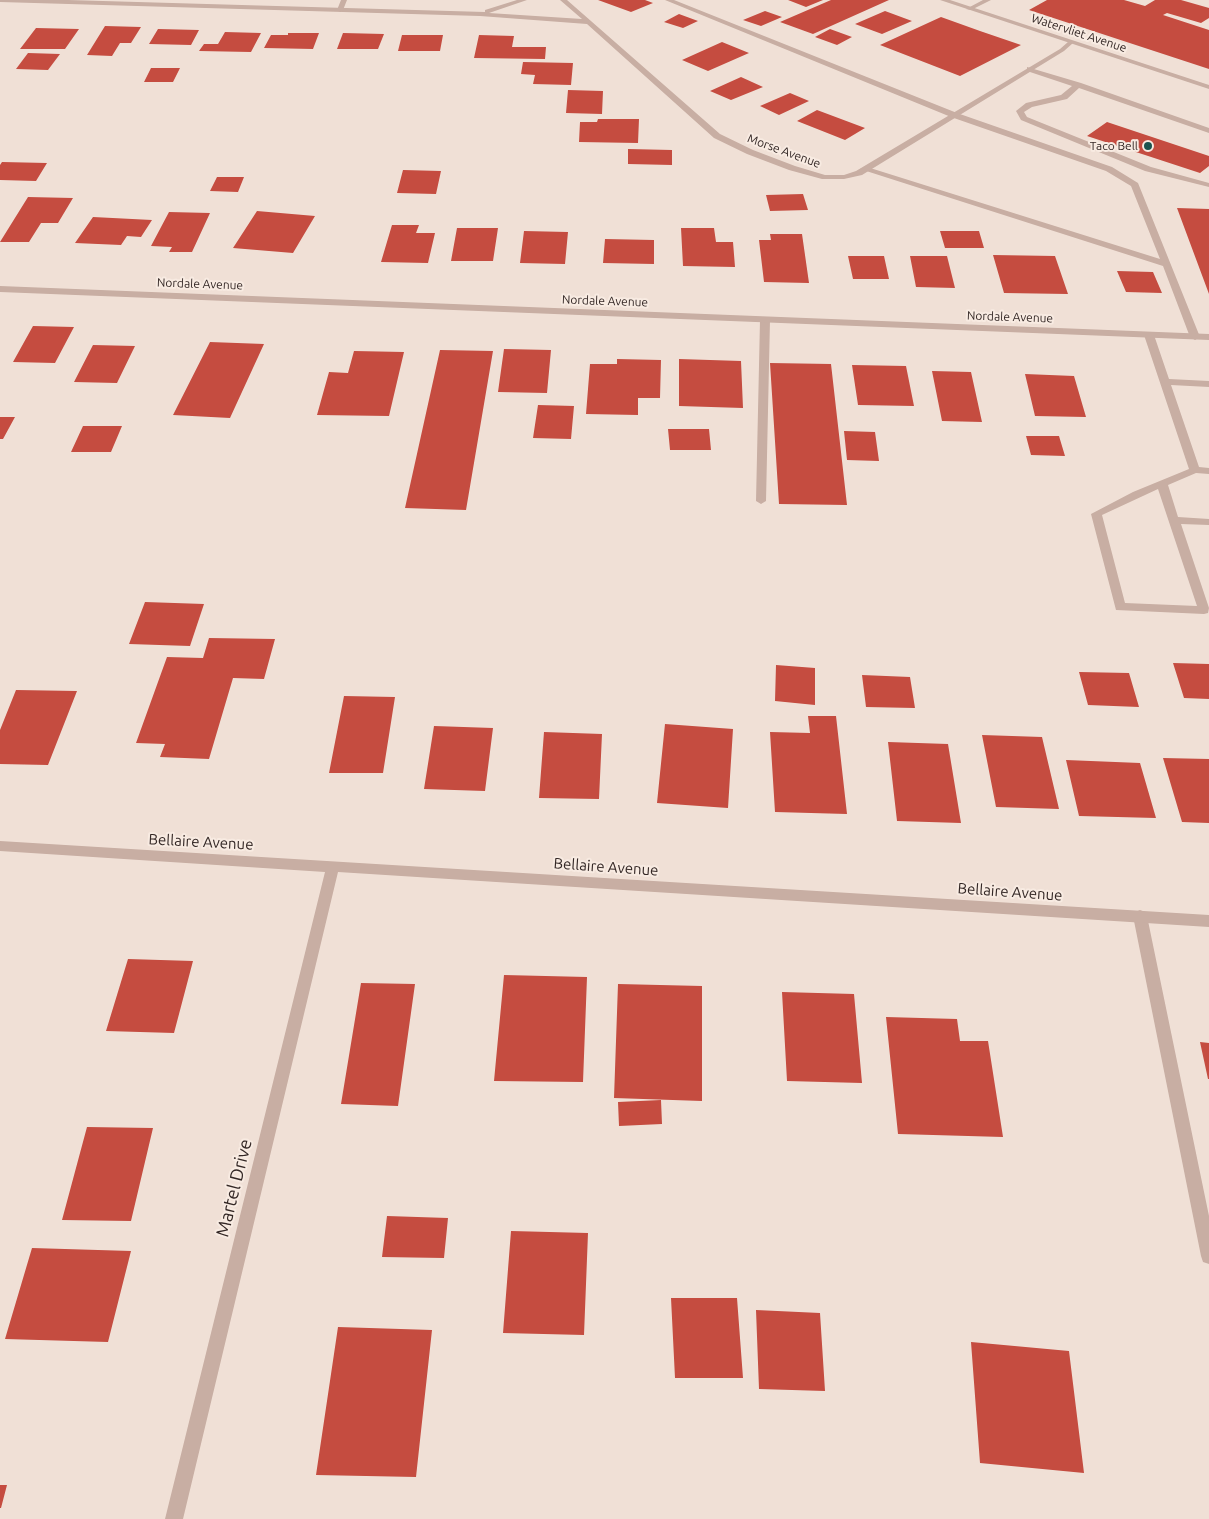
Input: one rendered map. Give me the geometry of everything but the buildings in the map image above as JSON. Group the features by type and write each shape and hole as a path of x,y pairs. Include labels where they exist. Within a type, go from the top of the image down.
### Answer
{"street":[{"path":"0,0 134,2 480,14 589,22"},
{"path":"340,10 344,0"},
{"path":"480,14 524,0"},
{"name":"Morse Avenue","path":"563,0 718,136 750,152 825,178 844,177 864,170 1070,43"},
{"path":"668,0 954,115 1108,169 1134,184 1195,337"},
{"name":"Watervliet Avenue","path":"943,0 1209,87"},
{"path":"969,9 988,0"},
{"path":"1030,69 1209,131"},
{"path":"1078,85 1064,97 1029,105 1020,110 1024,118 1148,169 1209,185"},
{"path":"864,170 1166,264"},
{"name":"Nordale Avenue","path":"0,288 1209,338"},
{"path":"761,501 765,320"},
{"path":"1149,335 1195,470"},
{"path":"1165,382 1209,384"},
{"path":"1162,484 1204,610 1120,607 1096,514 1162,484 1195,470 1209,471"},
{"path":"1174,520 1209,522"},
{"name":"Bellaire Avenue","path":"0,846 1209,921"},
{"name":"Martel Drive","path":"174,1519 332,866"},
{"path":"1140,916 1209,1256"}],"place":[{"name":"Taco Bell","path":"1148,146"}]}
